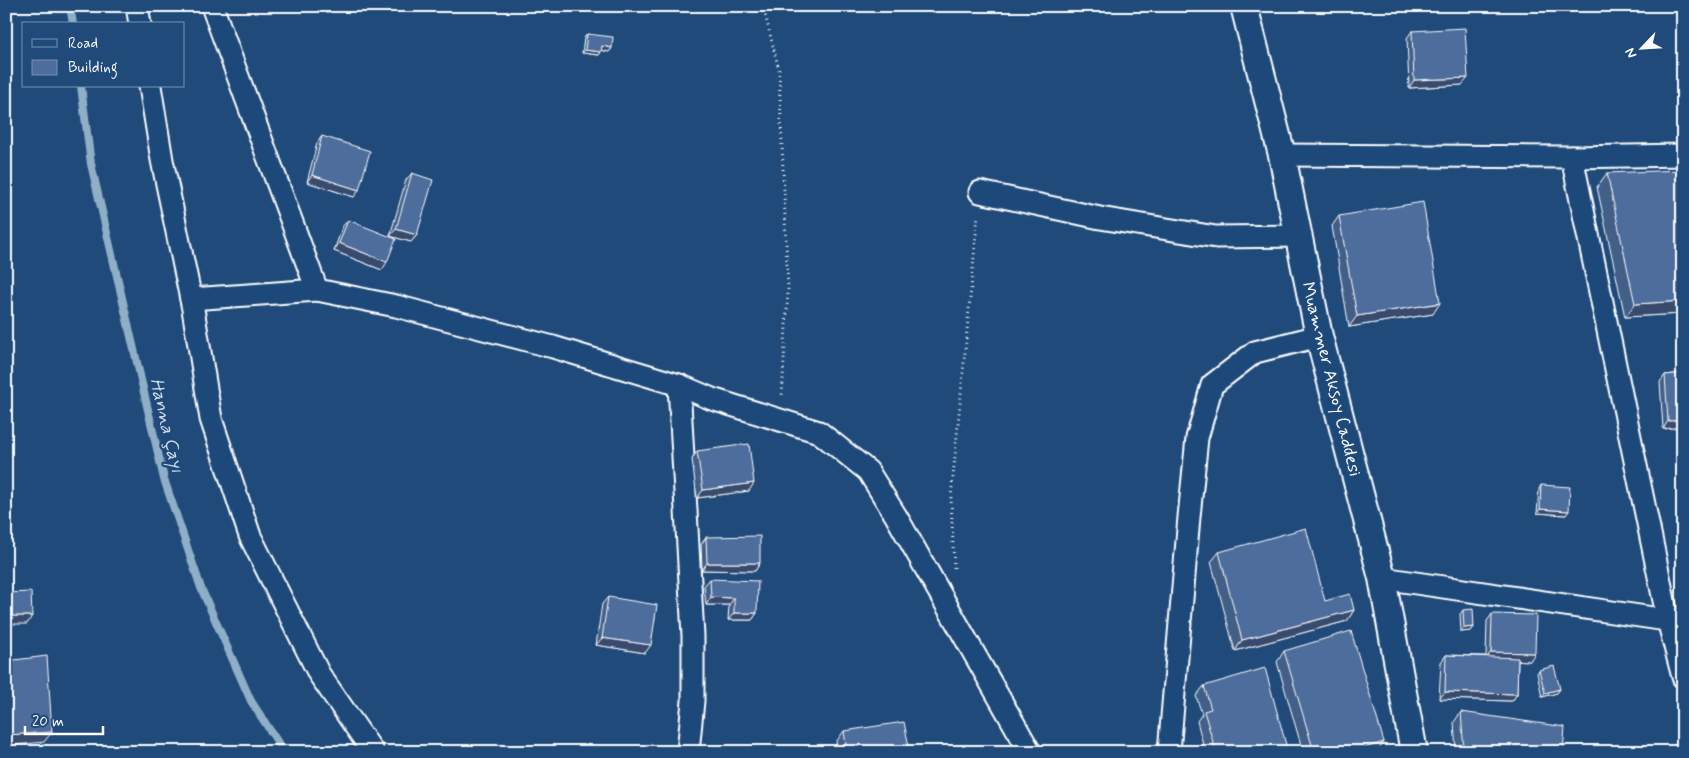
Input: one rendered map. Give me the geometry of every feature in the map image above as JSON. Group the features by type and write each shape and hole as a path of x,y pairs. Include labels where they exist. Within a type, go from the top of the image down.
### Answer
{"street":[{"path":"137,6 140,22"},
{"path":"212,6 317,290"},
{"name":"Muammer Aksoy Caddesi","path":"1244,6 1282,155 1319,336 1382,578 1414,752"},
{"path":"150,88 162,160 191,298 211,419 250,536 319,674 372,752"},
{"path":"1282,155 1572,157 1683,155"},
{"path":"1572,157 1675,621 1683,677"},
{"path":"980,192 1100,218 1216,237 1298,236"},
{"path":"191,298 317,290 396,306 544,345 679,385 712,399 819,432 868,471 896,516 1030,752"},
{"path":"1169,752 1189,517 1198,438 1212,386 1255,352 1319,336"},
{"path":"679,385 693,636 694,701 688,752"},
{"path":"1382,578 1675,621"}],"path":[{"path":"763,6 779,70 788,290 781,420"},
{"path":"955,574 951,498 980,192"}],"building":[{"path":"1465,28 1468,78 1414,80 1412,31"},
{"path":"587,34 613,37 612,48 602,46 601,52 585,50"},
{"path":"322,136 370,151 359,190 312,175"},
{"path":"1683,170 1683,301 1635,304 1607,173"},
{"path":"412,173 433,180 417,235 396,229"},
{"path":"1423,202 1440,303 1357,316 1339,216"},
{"path":"348,220 396,239 387,262 339,243"},
{"path":"1683,373 1683,420 1668,421 1665,375"},
{"path":"749,444 754,483 703,490 697,451"},
{"path":"1541,485 1570,487 1569,511 1540,509"},
{"path":"1306,528 1325,601 1350,594 1354,610 1242,640 1219,552"},
{"path":"760,536 760,563 707,563 706,537"},
{"path":"710,579 758,581 757,613 734,613 734,598 711,597"},
{"path":"31,592 32,616 6,616 6,593"},
{"path":"608,597 657,605 651,645 602,638"},
{"path":"1473,609 1474,627 1464,628 1463,610"},
{"path":"1492,614 1536,615 1535,653 1491,652"},
{"path":"1351,631 1384,742 1351,752 1314,752 1284,651"},
{"path":"1446,655 1518,658 1517,694 1445,692"},
{"path":"47,656 52,732 6,735 6,661"},
{"path":"1554,666 1560,689 1545,693 1539,670"},
{"path":"1265,668 1288,752 1216,752 1204,711 1211,709 1204,686"},
{"path":"1461,712 1565,727 1563,752 1464,752"},
{"path":"904,722 910,752 847,752 844,731"},
{"path":"130,744 132,752 113,752 112,748"}],"waterway":[{"name":"Hanna Çayı","path":"70,6 73,22"},
{"name":"Hanna Çayı","path":"81,88 91,164 164,479 201,588 251,701 284,752"}]}
